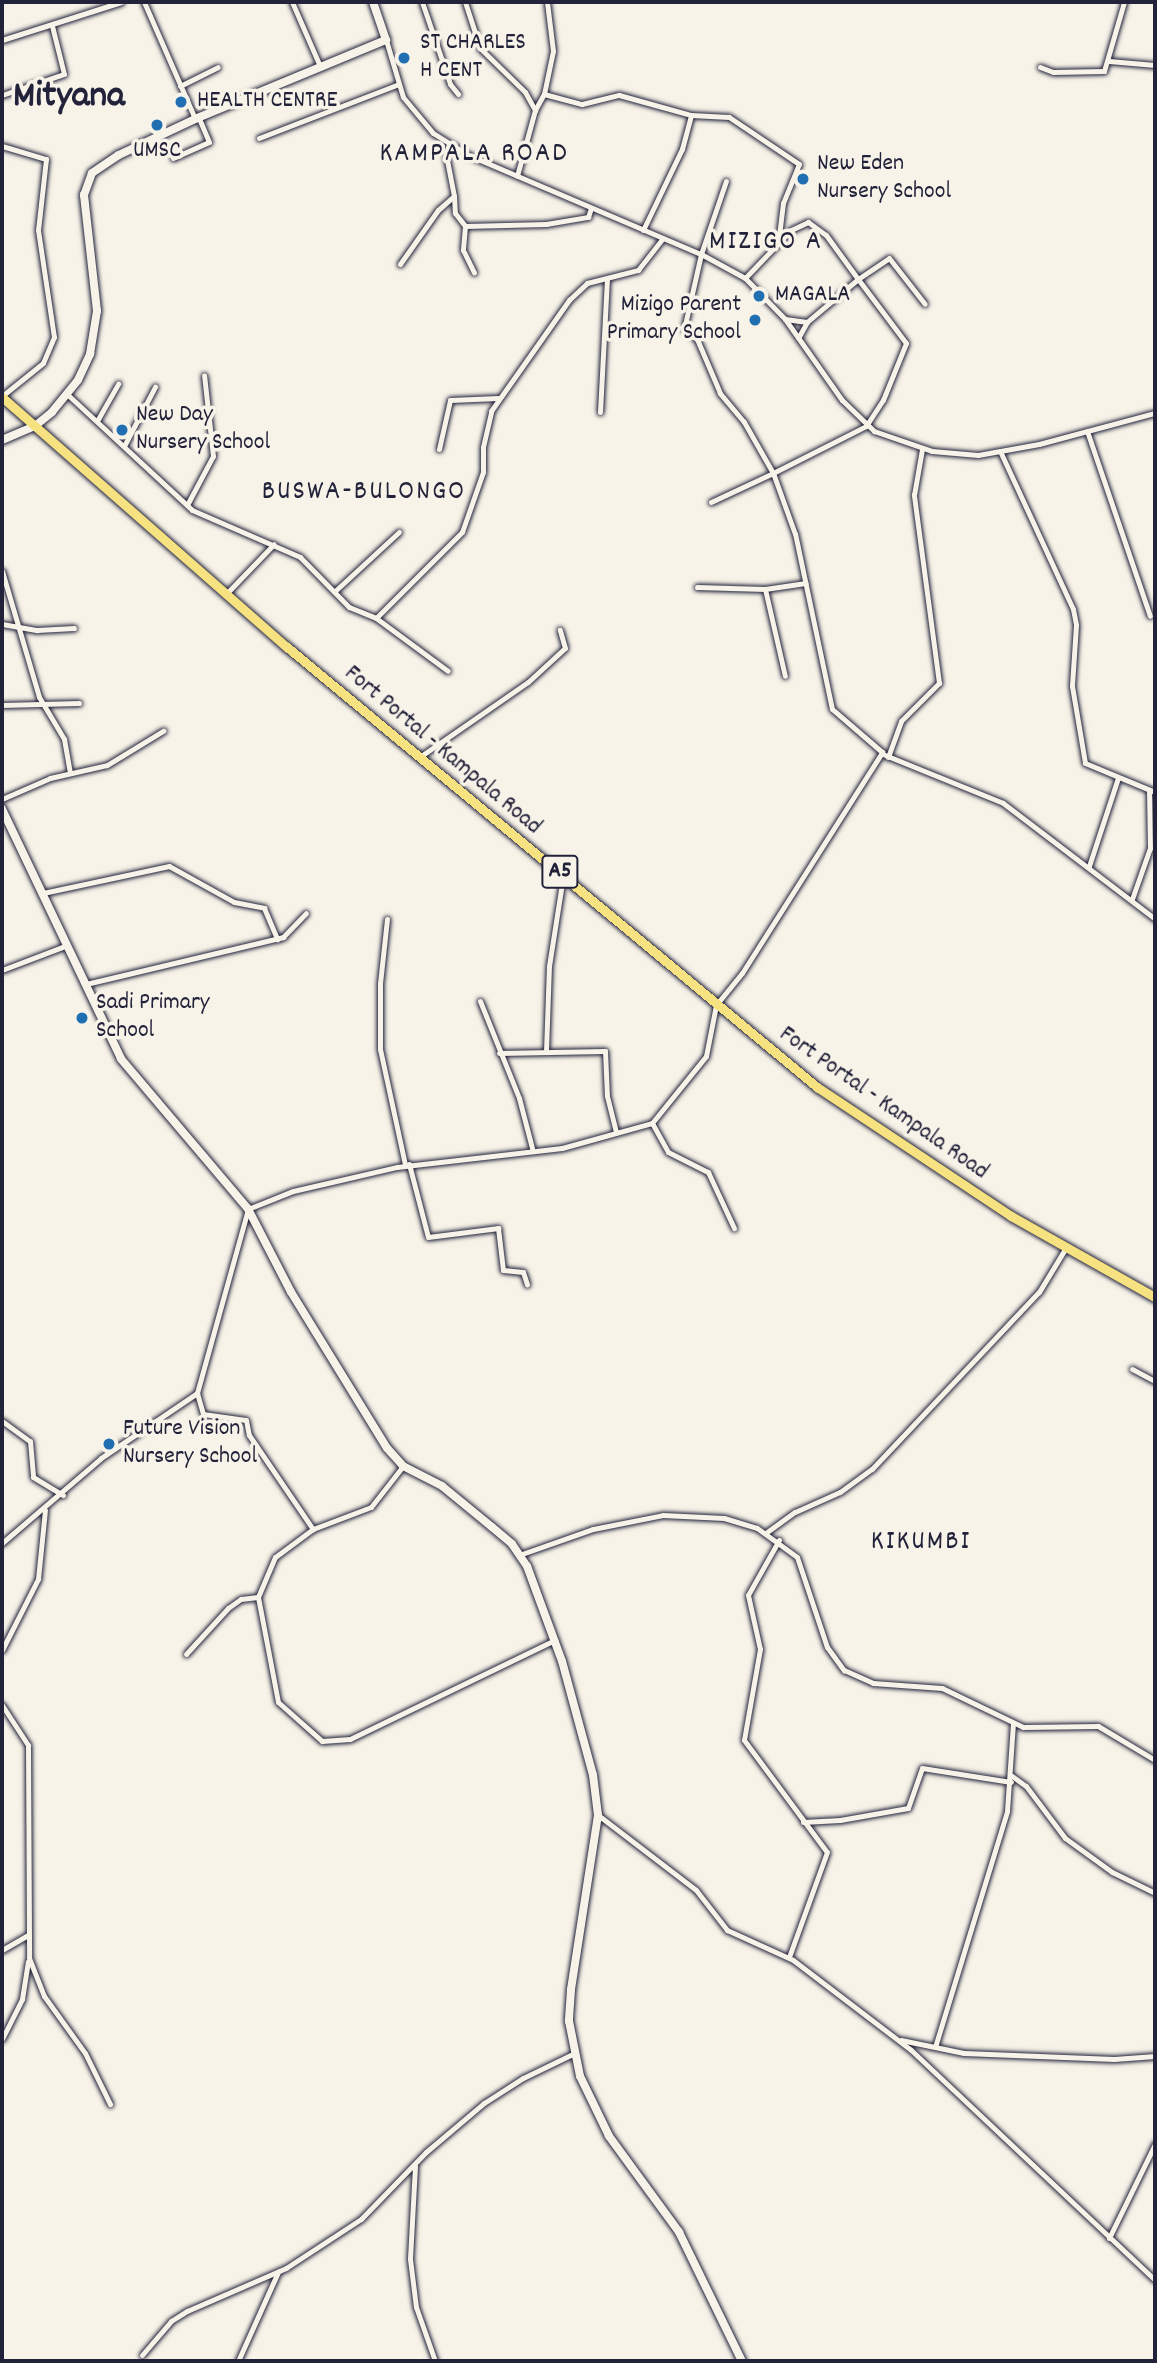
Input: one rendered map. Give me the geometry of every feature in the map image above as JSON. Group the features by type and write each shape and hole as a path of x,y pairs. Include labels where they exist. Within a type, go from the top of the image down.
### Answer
{"main road":[{"name":"Fort Portal - Kampala Road","path":"2,396 226,594 817,1087 1065,1249 1155,1297"}],"street":[{"path":"2,40 121,2"},
{"path":"144,2 180,86 209,142 173,158"},
{"path":"292,2 320,66"},
{"path":"373,2 399,84 410,107 449,144 517,176 701,254 745,278 785,319 866,426 922,449 965,455 1000,451 1155,413"},
{"path":"422,2 450,84 458,94"},
{"path":"465,2 480,48 524,92 535,110"},
{"path":"517,176 535,110 544,94 553,51 547,2"},
{"path":"1040,67 1100,73 1109,61 1124,2"},
{"path":"2,95 64,74 52,26"},
{"path":"2,440 35,426 68,395 96,333 86,240 88,181 92,173 119,155 197,119 386,40"},
{"path":"1109,61 1155,65"},
{"path":"180,86 218,67"},
{"path":"259,138 399,84"},
{"path":"544,94 582,104 628,96 691,115 729,117 799,164 783,203 778,244"},
{"path":"643,230 682,149 691,115"},
{"path":"449,144 446,155 455,213 466,226 463,250 474,273"},
{"path":"2,146 46,159 38,230 54,337 43,363 2,396"},
{"path":"726,181 701,254 684,329 697,339 720,393 744,422 773,473 795,534 832,709 888,757 1003,803 1155,919"},
{"path":"400,264 438,210 454,196"},
{"path":"466,226 546,224 588,217 591,208"},
{"path":"711,502 866,426 883,400 906,346 817,226 801,224 745,278"},
{"path":"376,618 462,532 483,472 486,429 498,398 579,287 638,270 662,239"},
{"path":"798,338 807,321 858,279 889,258 926,304"},
{"path":"600,412 607,279"},
{"path":"785,319 807,321"},
{"path":"187,505 213,456 204,375"},
{"path":"97,421 118,384"},
{"path":"124,446 155,387"},
{"path":"68,395 199,515 274,544 307,561 349,607 376,618 448,671"},
{"path":"439,449 450,400 498,398"},
{"path":"1087,431 1150,616"},
{"path":"888,757 901,721 939,683 914,495 922,449"},
{"path":"1000,451 1073,609 1076,625 1072,686 1082,757 1092,768 1152,791 1151,833 1146,859 1132,899"},
{"path":"335,591 399,532"},
{"path":"226,594 274,544"},
{"path":"2,570 42,702 59,724 70,772"},
{"path":"696,587 765,589 806,583"},
{"path":"765,589 785,676"},
{"path":"2,624 20,628 74,628"},
{"path":"421,756 537,673 565,648 560,631"},
{"path":"2,705 79,703"},
{"path":"2,799 70,772 107,765 163,731"},
{"path":"248,1209 293,1191 407,1165 532,1148 562,1148 652,1123 706,1056 716,1005 742,973 882,752"},
{"path":"1089,866 1118,778"},
{"path":"2,809 121,1059 248,1209 291,1292 387,1448 403,1466 443,1486 519,1555 555,1640 593,1774 598,1815 571,1990 569,2021 575,2053 595,2112 679,2232 742,2361"},
{"path":"1146,859 1155,863"},
{"path":"43,893 169,866 234,902 264,908 277,939"},
{"path":"546,1051 549,965 563,875"},
{"path":"86,984 277,939 290,932 306,913"},
{"path":"387,919 380,983 380,1049 407,1165 429,1237 498,1228 503,1270 523,1272 527,1284"},
{"path":"2,970 65,946"},
{"path":"480,1001 519,1098 532,1148"},
{"path":"499,1053 546,1051 608,1054 607,1096 616,1131"},
{"path":"652,1123 668,1152 708,1172 733,1228"},
{"path":"248,1209 197,1393 203,1414 246,1420 249,1435 313,1529"},
{"path":"767,1532 872,1469 1039,1292 1065,1249"},
{"path":"1132,1369 1155,1381"},
{"path":"2,1543 45,1510 101,1458 197,1393"},
{"path":"2,1420 30,1441 33,1477 63,1494"},
{"path":"403,1466 371,1507 313,1529 275,1557 258,1597 275,1696 322,1741 350,1740 555,1640"},
{"path":"2,1650 38,1579 45,1510"},
{"path":"519,1555 593,1529 663,1515 724,1518 767,1532 779,1540 805,1571 827,1647 844,1670 873,1683 950,1691 1013,1724 1040,1729 1098,1726 1155,1759"},
{"path":"779,1540 748,1595 760,1649 744,1740 827,1856 789,1957"},
{"path":"186,1654 228,1608 241,1599 258,1597"},
{"path":"2,1705 28,1745 31,1841 26,1899 32,1925 28,1935 29,1958 22,1999 2,2039"},
{"path":"935,2047 996,1852 1012,1779 1013,1724"},
{"path":"803,1822 840,1820 908,1808 922,1768 1012,1779 1026,1786 1065,1838 1112,1872 1155,1893"},
{"path":"598,1815 696,1889 727,1930 789,1957 896,2039 1023,2150 1109,2238 1155,2280"},
{"path":"2,1950 28,1935"},
{"path":"29,1958 44,1996 85,2053 110,2104"},
{"path":"896,2039 935,2047 1036,2058 1155,2056"},
{"path":"142,2355 171,2321 187,2311 279,2271 361,2219 484,2103 523,2078 575,2053"},
{"path":"1109,2238 1155,2144"},
{"path":"415,2166 410,2259 416,2307 435,2361"},
{"path":"239,2361 279,2271"}],"place":[{"name":"ST CHARLES H CENT","path":"404,58"},
{"name":"HEALTH CENTRE","path":"181,102"},
{"name":"UMSC","path":"157,125"},
{"name":"New Eden Nursery School","path":"803,179"},
{"name":"MAGALA","path":"759,296"},
{"name":"Mizigo Parent Primary School","path":"755,320"},
{"name":"New Day Nursery School","path":"122,430"},
{"name":"Sadi Primary School","path":"82,1018"},
{"name":"Future Vision Nursery School","path":"109,1444"}],"district":[{"name":"Mityana","path":"69,98"},
{"name":"KAMPALA ROAD","path":"474,155"},
{"name":"MIZIGO A","path":"766,243"},
{"name":"BUSWA-BULONGO","path":"364,493"},
{"name":"KIKUMBI","path":"921,1543"}]}
